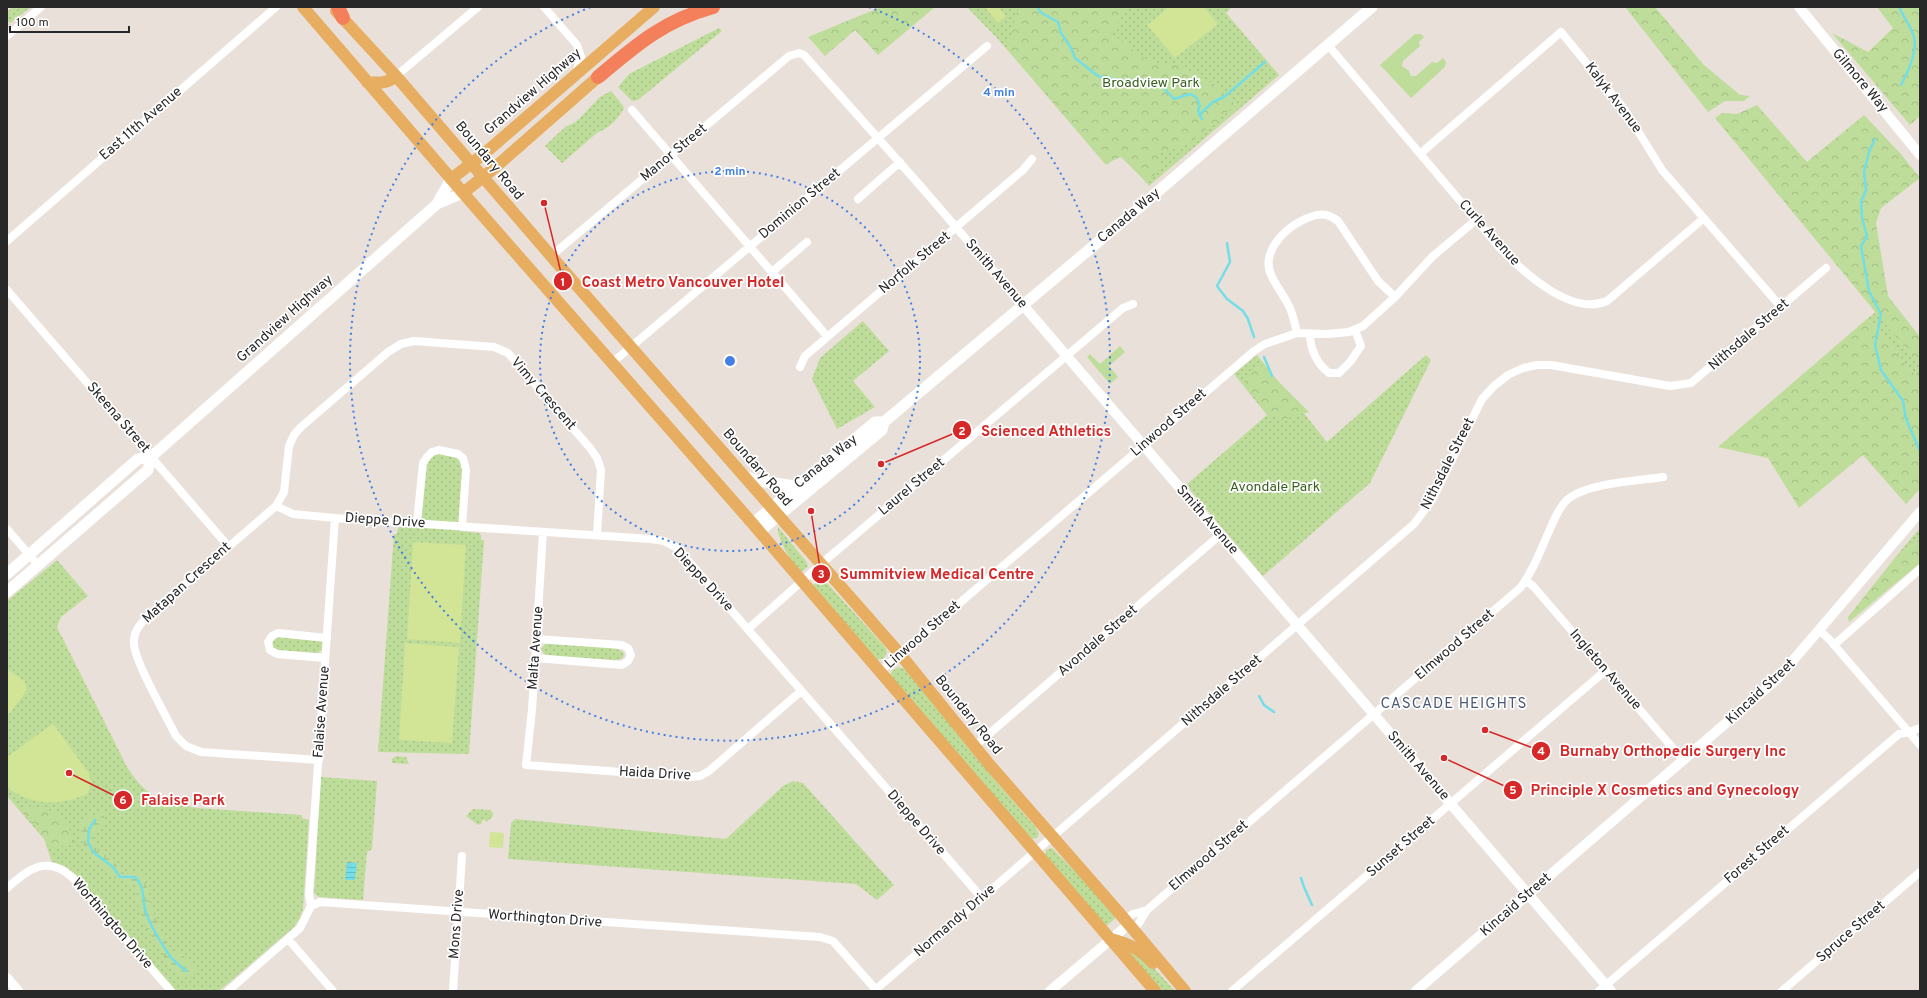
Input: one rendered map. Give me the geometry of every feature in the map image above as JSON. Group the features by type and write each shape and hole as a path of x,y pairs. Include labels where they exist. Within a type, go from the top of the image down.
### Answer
{"highway":[{"path":"598,77 654,32 686,15 713,7"}],"main road":[{"path":"303,7 463,193 613,362 1155,991"},
{"name":"Boundary Road","path":"331,7 341,13 551,256 900,654 1052,838 1129,925 1184,991"},
{"name":"Grandview Highway","path":"437,204 451,179 472,163 576,73 645,17 654,7"},
{"name":"Canada Way","path":"756,528 882,430 884,422 1372,7"},
{"path":"367,82 390,81 396,76"},
{"name":"Grandview Highway","path":"7,574 138,459 151,457 437,204 463,193 598,77"},
{"name":"Canada Way","path":"775,512 796,486 875,422 884,422"},
{"name":"Grandview Highway","path":"7,592 148,470 151,457"},
{"path":"744,476 759,481 796,486"},
{"path":"1111,939 1125,942 1139,950 1170,984 1184,991"}],"street":[{"path":"7,36 41,7"},
{"name":"East 11th Avenue","path":"7,241 276,7"},
{"path":"396,76 478,7"},
{"path":"544,7 578,45 581,57 576,73"},
{"name":"Gilmore Way","path":"1799,7 1920,155"},
{"name":"Kalyk Avenue","path":"1421,153 1561,32 1629,115 1662,170 1781,307"},
{"name":"Curle Avenue","path":"1328,45 1511,260 1553,293 1565,299 1594,304 1610,299 1704,218"},
{"name":"Dominion Street","path":"613,362 987,46"},
{"name":"Smith Avenue","path":"799,53 804,56 900,162 1374,714 1528,895 1605,989"},
{"name":"Manor Street","path":"551,256 789,56 799,53"},
{"path":"632,110 828,336"},
{"name":"Norfolk Street","path":"800,367 805,356 1024,170 1032,160"},
{"path":"858,199 900,162"},
{"path":"1297,333 1290,308 1271,276 1269,256 1281,235 1292,226 1314,214 1331,216 1338,221 1378,281 1395,297"},
{"name":"Linwood Street","path":"879,672 1254,351 1265,344 1297,333 1310,334 1349,332 1355,330 1377,314 1433,256 1476,220"},
{"path":"772,272 807,242"},
{"name":"Nithsdale Street","path":"1035,852 1419,519 1432,500 1482,399 1494,386 1508,375 1530,366 1544,365 1670,386 1686,385 1699,378 1826,268"},
{"name":"Skeena Street","path":"7,290 228,546"},
{"name":"Laurel Street","path":"748,629 1123,308 1133,304"},
{"path":"1310,334 1310,346 1320,363 1329,373 1339,372 1350,362 1361,346 1355,330"},
{"name":"Vimy Crescent","path":"276,506 284,492 289,446 294,435 301,427 388,352 401,344 414,341 494,347 508,353 597,458 601,470 597,535"},
{"path":"417,524 423,463 432,452 439,450 458,454 465,464 462,526"},
{"name":"Elmwood Street","path":"1129,925 1520,588 1526,581 1558,512 1565,502 1574,494 1586,489 1663,476"},
{"name":"Matapan Crescent","path":"276,506 143,621 134,640 137,658 176,736 186,746 201,752 319,760"},
{"name":"Dieppe Drive","path":"276,506 293,514 335,518 651,539 664,541 677,548 982,898"},
{"name":"Kincaid Street","path":"1416,991 1767,689 1820,631 1920,512"},
{"name":"Falaise Avenue","path":"312,906 309,894 335,518"},
{"path":"7,529 38,565"},
{"name":"Malta Avenue","path":"526,765 532,710 543,532"},
{"name":"Avondale Street","path":"975,746 1220,535"},
{"path":"1834,645 1920,570"},
{"name":"Ingleton Avenue","path":"1526,581 1533,586 1684,761"},
{"path":"1820,631 1834,645 1920,745"},
{"path":"326,658 277,654 270,650 268,642 272,636 278,634 327,638"},
{"path":"535,658 622,665 628,662 631,655 628,648 622,644 536,639"},
{"name":"Sunset Street","path":"1232,991 1605,671"},
{"name":"Haida Drive","path":"526,765 689,777 700,776 709,771 801,692"},
{"name":"Forest Street","path":"1605,989 1898,734 1920,728"},
{"name":"Normandy Drive","path":"876,991 1035,852"},
{"name":"Mons Drive","path":"453,991 462,856"},
{"name":"Worthington Drive","path":"7,888 23,874 34,868 49,866 64,871 73,878 171,991"},
{"name":"Spruce Street","path":"1782,991 1920,872"},
{"name":"Worthington Drive","path":"312,906 320,902 820,937 833,941 876,991"},
{"path":"228,991 300,928 312,906"},
{"name":"Elmwood Street","path":"1129,925 1133,914 1147,910"},
{"path":"1050,991 1129,925"},
{"path":"288,939 333,991"},
{"path":"7,978 18,991"}],"green space":[{"path":"13,7 31,7 10,23 7,21 7,12"},
{"path":"881,7 935,7 878,55 855,30 825,56 808,37"},
{"name":"Broadview Park","path":"967,7 1232,7 1226,13 1279,75 1149,186 1121,153 1107,165 996,37"},
{"path":"989,7 999,7 1006,16 998,23 986,9"},
{"name":"Broadview Park","path":"1018,7 1125,7 1127,9 1111,33 1148,61 1181,66 1214,84 1236,105 1187,145 1159,153 1160,170 1146,182 1121,157 1105,164 1007,49"},
{"path":"1169,7 1204,7 1218,24 1175,58 1147,25"},
{"path":"1625,7 1655,7 1704,65 1740,95 1750,96 1744,101 1725,101 1708,112"},
{"path":"1877,7 1920,7 1920,116 1910,125 1832,33 1868,52 1893,28"},
{"path":"719,28 722,31 638,100 632,101 618,87 629,74"},
{"path":"1415,34 1421,34 1424,37 1419,42 1420,46 1403,61 1402,66 1409,71 1411,76 1416,76 1432,62 1437,63 1443,58 1446,62 1445,67 1411,98 1380,65"},
{"path":"611,91 624,107 620,115 610,125 598,132 562,163 545,146 565,127 576,122 600,97"},
{"path":"1757,105 1807,162 1864,115 1900,153 1920,178 1881,208 1876,223 1888,296 1920,337 1920,366 1715,118 1722,113 1737,114"},
{"path":"1876,312 1920,366 1920,381 1868,318"},
{"path":"1868,318 1920,381 1920,489 1906,504 1863,455 1799,508 1768,458 1718,447"},
{"path":"863,321 889,351 853,381 875,407 837,429 812,379 820,358"},
{"path":"1120,346 1125,352 1109,366 1118,377 1110,384 1087,357 1090,354 1100,364"},
{"name":"Avondale Park","path":"1257,355 1327,442 1426,355 1431,360 1370,483 1263,576 1186,485 1267,415 1234,374"},
{"path":"1260,363 1309,412 1282,420 1266,413 1244,381"},
{"path":"438,453 454,456 459,460 464,468 459,531 479,533 481,535 481,540 484,540 469,754 378,752 394,534 397,534 398,528 400,527 419,528 425,464 431,456"},
{"path":"778,527 806,561 808,567 802,571 794,564 782,544"},
{"path":"1920,528 1920,541 1898,554"},
{"path":"1920,541 1920,563 1849,622 1848,617 1898,554"},
{"path":"413,542 466,545 460,643 407,639"},
{"path":"57,560 88,596 61,617 57,627 127,767 142,786 157,798 175,804 198,808 302,815 302,818 309,820 303,909 300,918 293,928 219,991 176,991 75,874 65,866 52,862 44,839 7,796 7,601"},
{"path":"817,580 826,582 886,648 887,652 884,658 877,660 813,586"},
{"path":"277,637 320,641 323,643 323,649 317,653 277,650 273,648 272,641"},
{"path":"405,643 459,647 452,743 399,740"},
{"path":"546,643 613,647 623,652 624,656 621,659 616,660 546,656 541,649"},
{"path":"898,667 903,668 908,672 978,760 1036,828 1039,834 1037,838 1031,839 890,676 892,671"},
{"path":"7,669 25,682 27,690 7,717"},
{"path":"51,725 54,725 88,772 92,783 87,794 67,801 46,802 26,798 7,787 7,757"},
{"path":"396,756 406,757 409,764 392,763 392,759"},
{"path":"321,777 377,781 372,849 367,852 363,900 319,897 314,893"},
{"path":"793,781 803,783 894,885 877,900 856,884 508,859 511,823 515,819 726,839 783,786"},
{"path":"28,806 56,812 76,838 74,842 54,849 22,811"},
{"path":"473,809 490,810 493,813 493,816 487,822 483,819 481,824 478,825 466,816"},
{"path":"102,812 106,820 92,836 95,847 111,859 125,874 137,872 144,879 149,892 150,907 159,923 160,931 169,949 183,955 195,969 196,974 192,978 187,978 178,973 165,962 163,954 140,918 135,885 114,878 106,869 94,861 84,847 80,833 81,824 90,816"},
{"path":"490,832 504,833 503,848 489,847"},
{"path":"1052,848 1085,881 1115,916 1116,918 1106,926 1046,857 1046,850"},
{"path":"1125,947 1149,963 1175,991 1162,991"}],"water":[{"path":"347,862 357,863 355,880 345,880"}],"waterway":[{"path":"1038,7 1040,12 1058,22 1061,33 1071,48 1075,58 1098,76 1119,80 1158,82 1174,99 1190,94 1196,97 1200,105 1198,110 1202,119"},
{"path":"1899,7 1912,31 1915,46 1907,74 1901,85"},
{"path":"1199,115 1213,102 1224,97 1265,62"},
{"path":"1875,139 1869,152 1864,172 1866,190 1861,202 1862,218 1867,236 1861,246 1869,291 1881,314 1875,345 1881,370 1903,401 1906,419 1920,451"},
{"path":"1227,243 1230,262 1217,286 1227,299 1243,311 1248,319 1254,337"},
{"path":"1264,357 1272,376"},
{"path":"1259,696 1264,705 1274,712"},
{"path":"95,820 89,829 88,842 93,852 113,867 120,877 135,877 142,888 144,904 152,927 172,958 186,971"},
{"path":"1301,878 1312,905"}],"place":[{"name":"Coast Metro Vancouver Hotel","path":"544,203"},
{"name":"Scienced Athletics","path":"881,464"},
{"name":"Summitview Medical Centre","path":"811,511"},
{"name":"Burnaby Orthopedic Surgery Inc","path":"1485,730"},
{"name":"Principle X Cosmetics and Gynecology","path":"1444,758"},
{"name":"Falaise Park","path":"69,773"}],"district":[{"name":"CASCADE HEIGHTS","path":"1454,704"}]}
